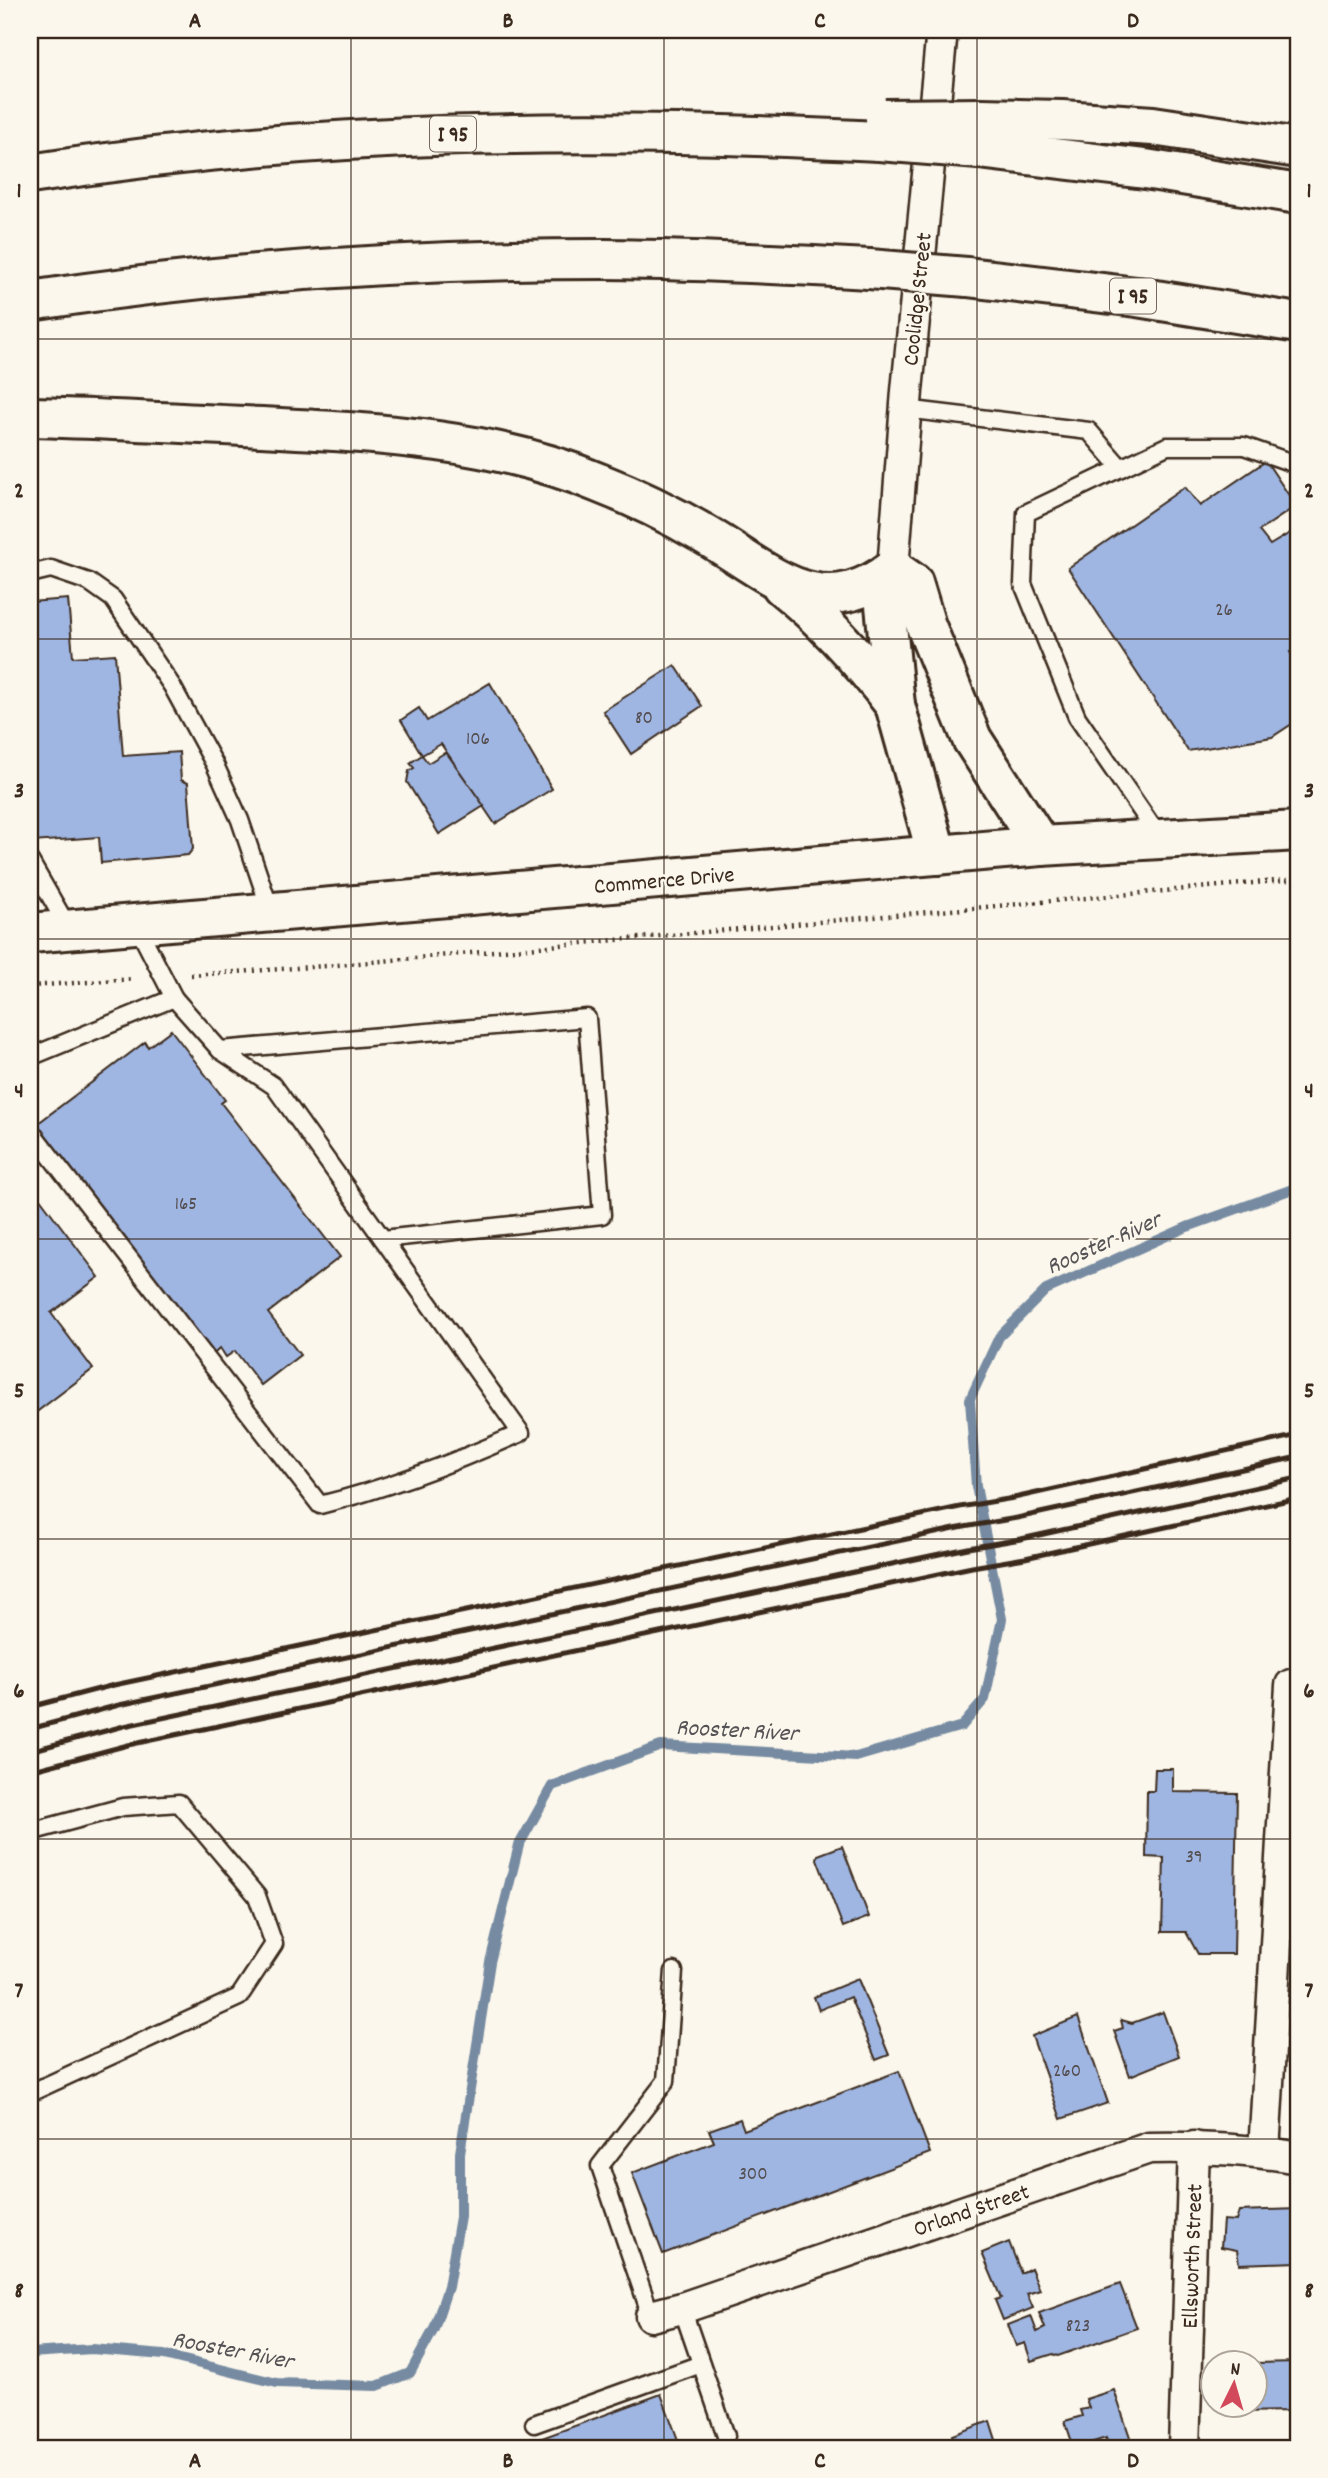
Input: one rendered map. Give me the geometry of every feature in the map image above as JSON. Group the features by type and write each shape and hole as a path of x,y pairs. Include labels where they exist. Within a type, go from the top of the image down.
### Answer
{"main road":[{"path":"980,134 1062,120 1153,126 1298,148"},
{"name":"I 95","path":"30,174 206,152 341,140 475,133 744,134 880,130 980,134 1145,169 1298,194"},
{"name":"I 95","path":"30,301 222,278 342,268 474,261 619,260 869,269 967,277 1137,297 1298,323"},
{"path":"30,417 408,435 468,445 596,481 653,506 789,586 810,592 834,594 854,591 874,584 893,569 913,583 926,626 972,739 1041,846"},
{"path":"752,564 814,613 870,672 895,705"},
{"name":"Coolidge Street","path":"893,569 885,605 895,705 937,855"},
{"name":"Commerce Drive","path":"30,933 1041,846 1298,831"}],"street":[{"name":"Coolidge Street","path":"893,569 905,409 943,30"},
{"path":"1264,2152 1291,1685"},
{"name":"Orland Street","path":"651,2316 682,2308 1149,2148 1194,2147 1264,2152 1298,2158"},
{"name":"Ellsworth Street","path":"1184,2448 1194,2147"}],"lane":[{"path":"905,409 1088,431 1121,468"},
{"path":"1160,839 1077,717 1023,584 1026,513 1167,446 1244,446 1298,465"},
{"path":"30,574 51,569 89,582 113,599 173,686 215,765 240,820 271,912"},
{"path":"30,861 69,929"},
{"path":"30,1130 320,1505 355,1496 474,1454 520,1433 274,1086 220,1050 174,998 136,924"},
{"path":"30,1057 174,998"},
{"path":"220,1050 587,1018 602,1215 383,1239"},
{"path":"30,1832 124,1807 178,1803 257,1896 274,1944 239,1997 30,2093"},
{"path":"651,2316 600,2166 666,2081 674,1971"},
{"path":"682,2308 726,2436"},
{"path":"534,2424 701,2364"}],"path":[{"path":"30,986 326,966 1298,879"}],"building":[{"path":"1266,461 1296,506 1259,531 1270,545 1290,533 1298,532 1298,647 1290,652 1298,663 1298,720 1272,737 1188,751 1068,568 1185,487 1200,506"},
{"path":"68,599 73,657 115,654 123,756 179,752 181,780 188,783 193,849 188,855 101,863 99,837 33,842 30,808 30,602"},
{"path":"675,665 702,706 631,754 603,711"},
{"path":"490,683 552,789 495,824 441,744 422,755 401,720 419,708 427,721"},
{"path":"446,752 484,806 439,834 407,782 409,771 414,768 410,763 422,755 428,763"},
{"path":"171,1030 225,1100 221,1103 340,1257 268,1313 300,1355 261,1385 235,1351 226,1357 220,1348 214,1354 37,1124 145,1042 148,1047"},
{"path":"30,1185 99,1277 51,1313 93,1369 30,1417"},
{"path":"1155,1769 1173,1769 1173,1792 1237,1793 1234,1954 1198,1954 1186,1932 1162,1932 1164,1858 1146,1857 1147,1791 1154,1791"},
{"path":"842,1846 869,1917 843,1927 817,1859 818,1855"},
{"path":"858,1979 889,2055 876,2060 850,1997 819,2010 814,1997"},
{"path":"1163,2012 1179,2056 1130,2076 1114,2031 1123,2028 1121,2020 1132,2023"},
{"path":"1078,2017 1108,2103 1061,2119 1032,2036"},
{"path":"899,2071 930,2153 663,2254 632,2173 714,2142 709,2130 740,2119 744,2130"},
{"path":"1298,2209 1298,2262 1239,2264 1237,2250 1221,2247 1223,2220 1236,2221 1239,2211"},
{"path":"1009,2242 1021,2273 1031,2268 1040,2290 1027,2294 1033,2308 1003,2320 995,2300 1001,2298 982,2253"},
{"path":"1120,2284 1137,2328 1058,2356 1053,2354 1031,2361 1025,2343 1016,2346 1008,2325 1031,2316 1037,2332 1045,2328 1039,2313"},
{"path":"1298,2362 1298,2411 1268,2411 1268,2363"},
{"path":"1114,2390 1132,2443 1109,2448 1106,2438 1074,2448 1065,2421 1082,2416 1080,2410 1089,2408 1086,2399"},
{"path":"661,2394 681,2448 533,2448 531,2442"},
{"path":"990,2421 996,2447 957,2448 952,2435"},
{"path":"777,2441 780,2448 757,2448"}],"waterway":[{"name":"Rooster River","path":"30,2353 92,2349 164,2355 277,2383 377,2386 410,2373 434,2329 448,2287 460,2217 460,2153 490,1962 519,1845 552,1786 661,1746 856,1757 962,1726 985,1699 1002,1619 976,1486 970,1399 999,1337 1046,1290 1187,1227 1298,1187"}],"railway":[{"path":"30,1707 114,1685 960,1507 1014,1498 1298,1435"},
{"path":"30,1729 119,1705 1298,1457"},
{"path":"30,1751 124,1726 1021,1539 1298,1478"},
{"path":"30,1771 128,1745 1025,1558 1298,1498"}]}
